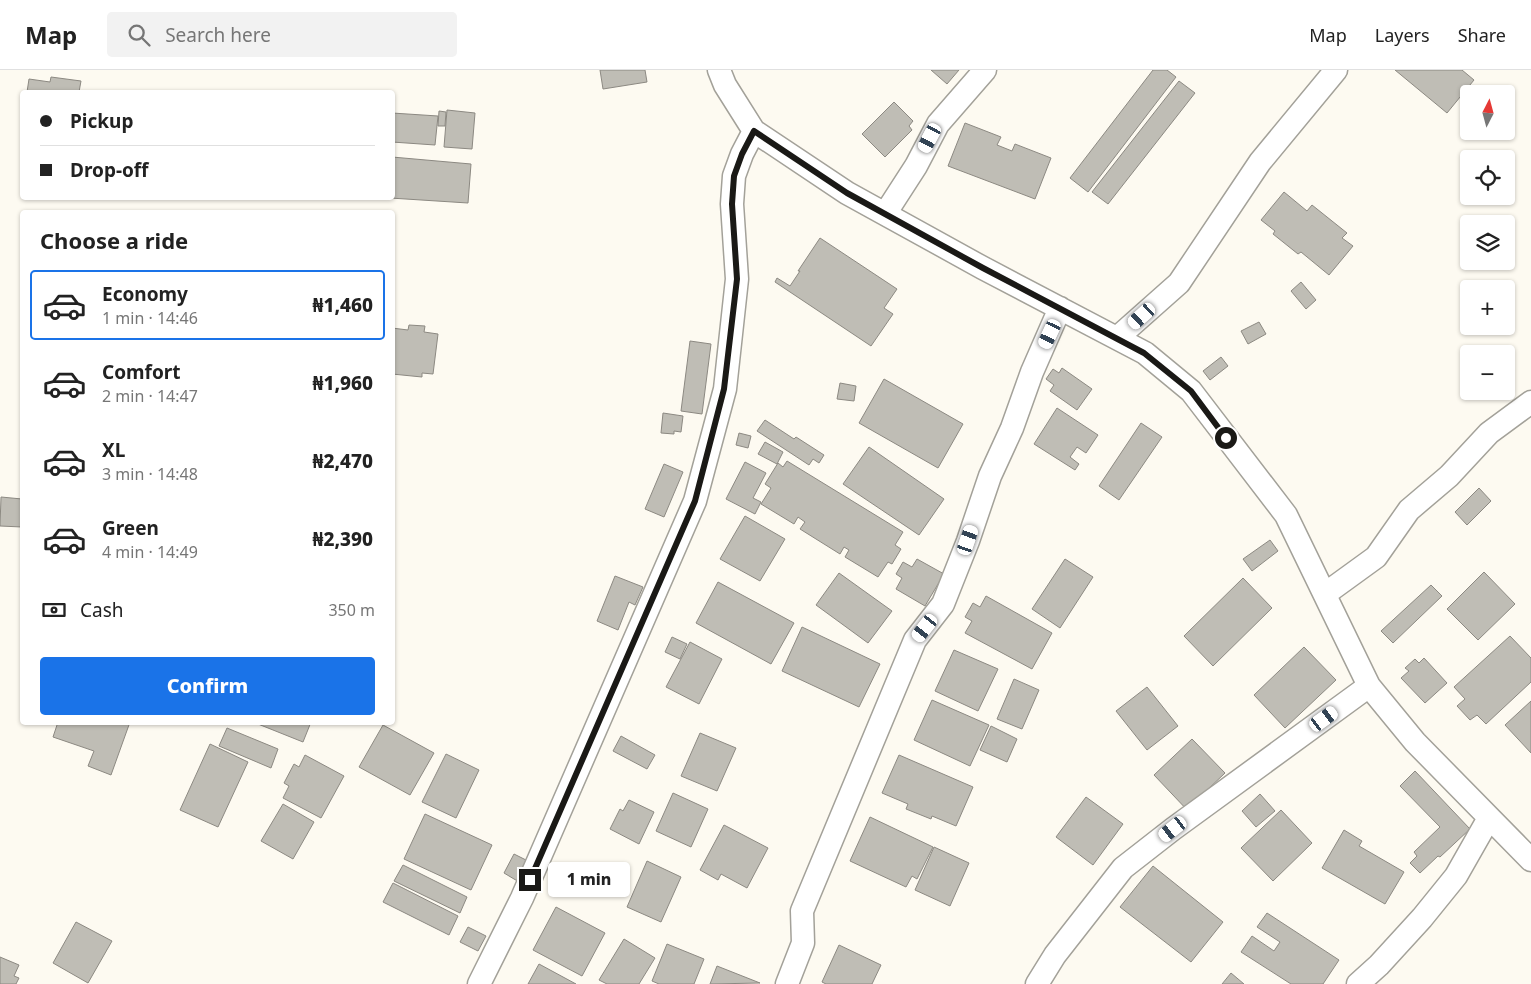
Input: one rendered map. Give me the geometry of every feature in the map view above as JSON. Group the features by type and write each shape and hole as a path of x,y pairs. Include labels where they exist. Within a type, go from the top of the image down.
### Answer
{"street":[{"path":"719,70 724,85 754,131 847,193 1144,353 1191,391 1286,515 1370,686 1414,742 1531,860"},
{"path":"885,214 916,166 938,124 985,70"},
{"path":"1117,338 1179,283 1260,162 1336,70"},
{"path":"480,984 522,898 695,501 726,380 737,279 732,204 734,176 742,154 754,131"},
{"path":"787,984 803,943 802,911 915,640 943,604 990,476 1012,428 1032,372 1060,308"},
{"path":"1325,594 1376,558 1409,510 1448,476 1489,433 1531,402"},
{"path":"1037,984 1055,955 1123,868 1173,829 1370,686"},
{"path":"1358,984 1379,965 1445,890 1456,876 1489,818"}],"building":[{"path":"600,70 645,70 647,82 603,89"},
{"path":"931,70 959,70 947,84"},
{"path":"1153,70 1167,70 1176,77 1088,192 1070,178"},
{"path":"1395,70 1462,70 1474,80 1470,85 1460,85 1460,97 1447,113"},
{"path":"51,77 81,81 79,90 27,90 29,79 50,82"},
{"path":"1179,81 1195,93 1108,204 1092,192"},
{"path":"894,102 913,121 909,126 912,130 885,157 862,134"},
{"path":"447,110 475,113 472,149 444,147"},
{"path":"439,111 446,112 445,126 438,126"},
{"path":"395,113 438,116 435,145 395,142"},
{"path":"965,123 1001,137 997,145 1012,151 1015,144 1051,158 1035,199 948,166"},
{"path":"395,157 471,164 468,203 395,198"},
{"path":"1284,192 1307,211 1312,205 1347,233 1342,238 1353,246 1329,275 1301,252 1298,254 1273,234 1275,231 1261,220"},
{"path":"820,238 897,289 884,308 893,314 871,346 775,282 777,278 790,286"},
{"path":"1301,282 1316,300 1306,309 1291,291"},
{"path":"1259,322 1266,334 1248,344 1241,331"},
{"path":"409,325 425,326 424,332 438,334 433,374 422,373 422,377 395,374 395,328 408,330"},
{"path":"690,341 711,344 702,414 681,411"},
{"path":"1221,357 1228,366 1210,380 1203,371"},
{"path":"1062,368 1092,389 1077,410 1050,391 1054,385 1046,379 1053,369 1059,373"},
{"path":"884,379 963,424 938,468 859,423"},
{"path":"840,383 856,386 854,401 837,399"},
{"path":"1057,408 1098,435 1086,453 1077,447 1070,457 1079,464 1075,470 1034,444"},
{"path":"663,413 683,416 681,432 674,431 674,434 661,433"},
{"path":"765,420 794,439 796,437 824,455 819,463 813,459 809,465 757,431"},
{"path":"1141,423 1162,437 1119,500 1099,486"},
{"path":"739,433 751,436 748,448 736,445"},
{"path":"765,442 783,452 777,464 758,454"},
{"path":"869,447 944,499 919,535 843,484"},
{"path":"787,461 903,532 895,545 901,549 892,564 888,562 878,577 845,557 849,550 844,547 840,554 800,529 805,522 798,517 794,524 761,504 771,488 765,484 778,463 783,467"},
{"path":"745,462 766,473 753,498 761,502 755,514 726,499"},
{"path":"664,464 683,472 664,517 645,509"},
{"path":"1479,488 1491,501 1467,525 1455,512"},
{"path":"1,497 20,499 20,527 0,526"},
{"path":"745,516 785,539 760,581 720,559"},
{"path":"1270,540 1278,551 1252,571 1243,559"},
{"path":"917,559 944,574 925,606 896,589 902,578 896,574 903,562 912,567"},
{"path":"1065,559 1093,577 1060,628 1032,609"},
{"path":"1484,572 1515,604 1478,640 1447,609"},
{"path":"839,573 892,611 868,643 816,605"},
{"path":"615,576 643,587 635,605 629,602 618,630 597,621"},
{"path":"1243,578 1272,608 1213,666 1184,636"},
{"path":"718,582 794,623 771,664 696,623"},
{"path":"1431,585 1442,596 1393,643 1381,631"},
{"path":"986,596 1052,633 1032,669 965,633 972,621 965,617 973,603 980,607"},
{"path":"802,627 880,664 859,707 782,671"},
{"path":"1510,636 1531,658 1531,682 1486,724 1477,715 1470,720 1457,706 1465,699 1454,687"},
{"path":"672,637 687,644 680,659 665,652"},
{"path":"690,642 722,659 699,704 666,687"},
{"path":"1304,647 1336,680 1285,728 1254,695"},
{"path":"954,650 998,669 978,711 935,691"},
{"path":"1424,658 1447,683 1425,703 1401,678 1409,671 1405,668 1415,659 1419,663"},
{"path":"1014,679 1039,690 1022,729 997,719"},
{"path":"1147,687 1178,726 1147,750 1116,711"},
{"path":"932,700 989,725 970,766 914,740"},
{"path":"1531,701 1531,753 1505,725"},
{"path":"57,725 129,725 111,775 88,766 94,751 53,737"},
{"path":"260,725 310,725 303,742"},
{"path":"383,725 434,753 410,795 359,767"},
{"path":"991,726 1017,739 1007,762 980,750"},
{"path":"227,728 278,749 271,768 219,746"},
{"path":"700,733 736,748 717,791 681,776"},
{"path":"621,736 655,755 647,769 613,751"},
{"path":"1192,739 1225,773 1204,793 1190,813 1154,775"},
{"path":"210,744 248,762 218,827 180,810"},
{"path":"446,754 479,770 456,818 422,802"},
{"path":"305,755 344,776 321,818 283,798 289,786 284,783 294,764 299,767"},
{"path":"899,755 973,787 956,826 932,816 931,819 906,809 908,804 882,793"},
{"path":"1415,771 1470,829 1420,873 1410,863 1417,856 1414,852 1440,827 1400,786"},
{"path":"673,793 708,809 691,847 656,831"},
{"path":"1260,794 1275,811 1256,827 1242,811"},
{"path":"1086,797 1123,824 1093,865 1056,837"},
{"path":"629,800 654,812 639,844 610,829 620,809 623,811"},
{"path":"283,804 314,822 293,859 261,841"},
{"path":"1281,810 1312,843 1273,881 1241,848"},
{"path":"425,814 492,845 471,890 404,859"},
{"path":"870,817 933,847 917,879 912,876 906,887 850,861"},
{"path":"724,825 768,848 747,888 721,874 718,880 700,870"},
{"path":"1344,830 1362,841 1359,846 1404,872 1385,904 1322,868"},
{"path":"934,847 969,863 950,906 915,890"},
{"path":"514,854 530,862 519,882 504,873"},
{"path":"647,861 681,877 661,922 627,907"},
{"path":"403,865 467,897 460,913 394,881"},
{"path":"1153,866 1223,922 1191,962 1120,907"},
{"path":"393,883 458,916 449,935 383,902"},
{"path":"556,907 605,933 582,976 533,950"},
{"path":"1267,913 1339,960 1323,984 1291,984 1241,952 1252,936 1274,951 1280,942 1257,927"},
{"path":"76,922 112,941 88,983 53,963"},
{"path":"468,927 486,936 478,951 460,942"},
{"path":"624,939 655,958 639,984 607,984 599,980"},
{"path":"667,944 704,959 694,984 659,984 652,981"},
{"path":"839,945 881,965 872,984 826,984 822,982"},
{"path":"0,957 19,965 14,976 19,978 16,984 0,984"},
{"path":"539,964 576,984 528,984"},
{"path":"717,966 760,983 710,984"},
{"path":"1231,973 1244,984 1222,984"}],"route":[{"path":"530,880 695,501 724,389 737,279 732,204 734,176 742,154 754,131 847,193 983,268 1144,353 1191,391 1226,438"}]}
